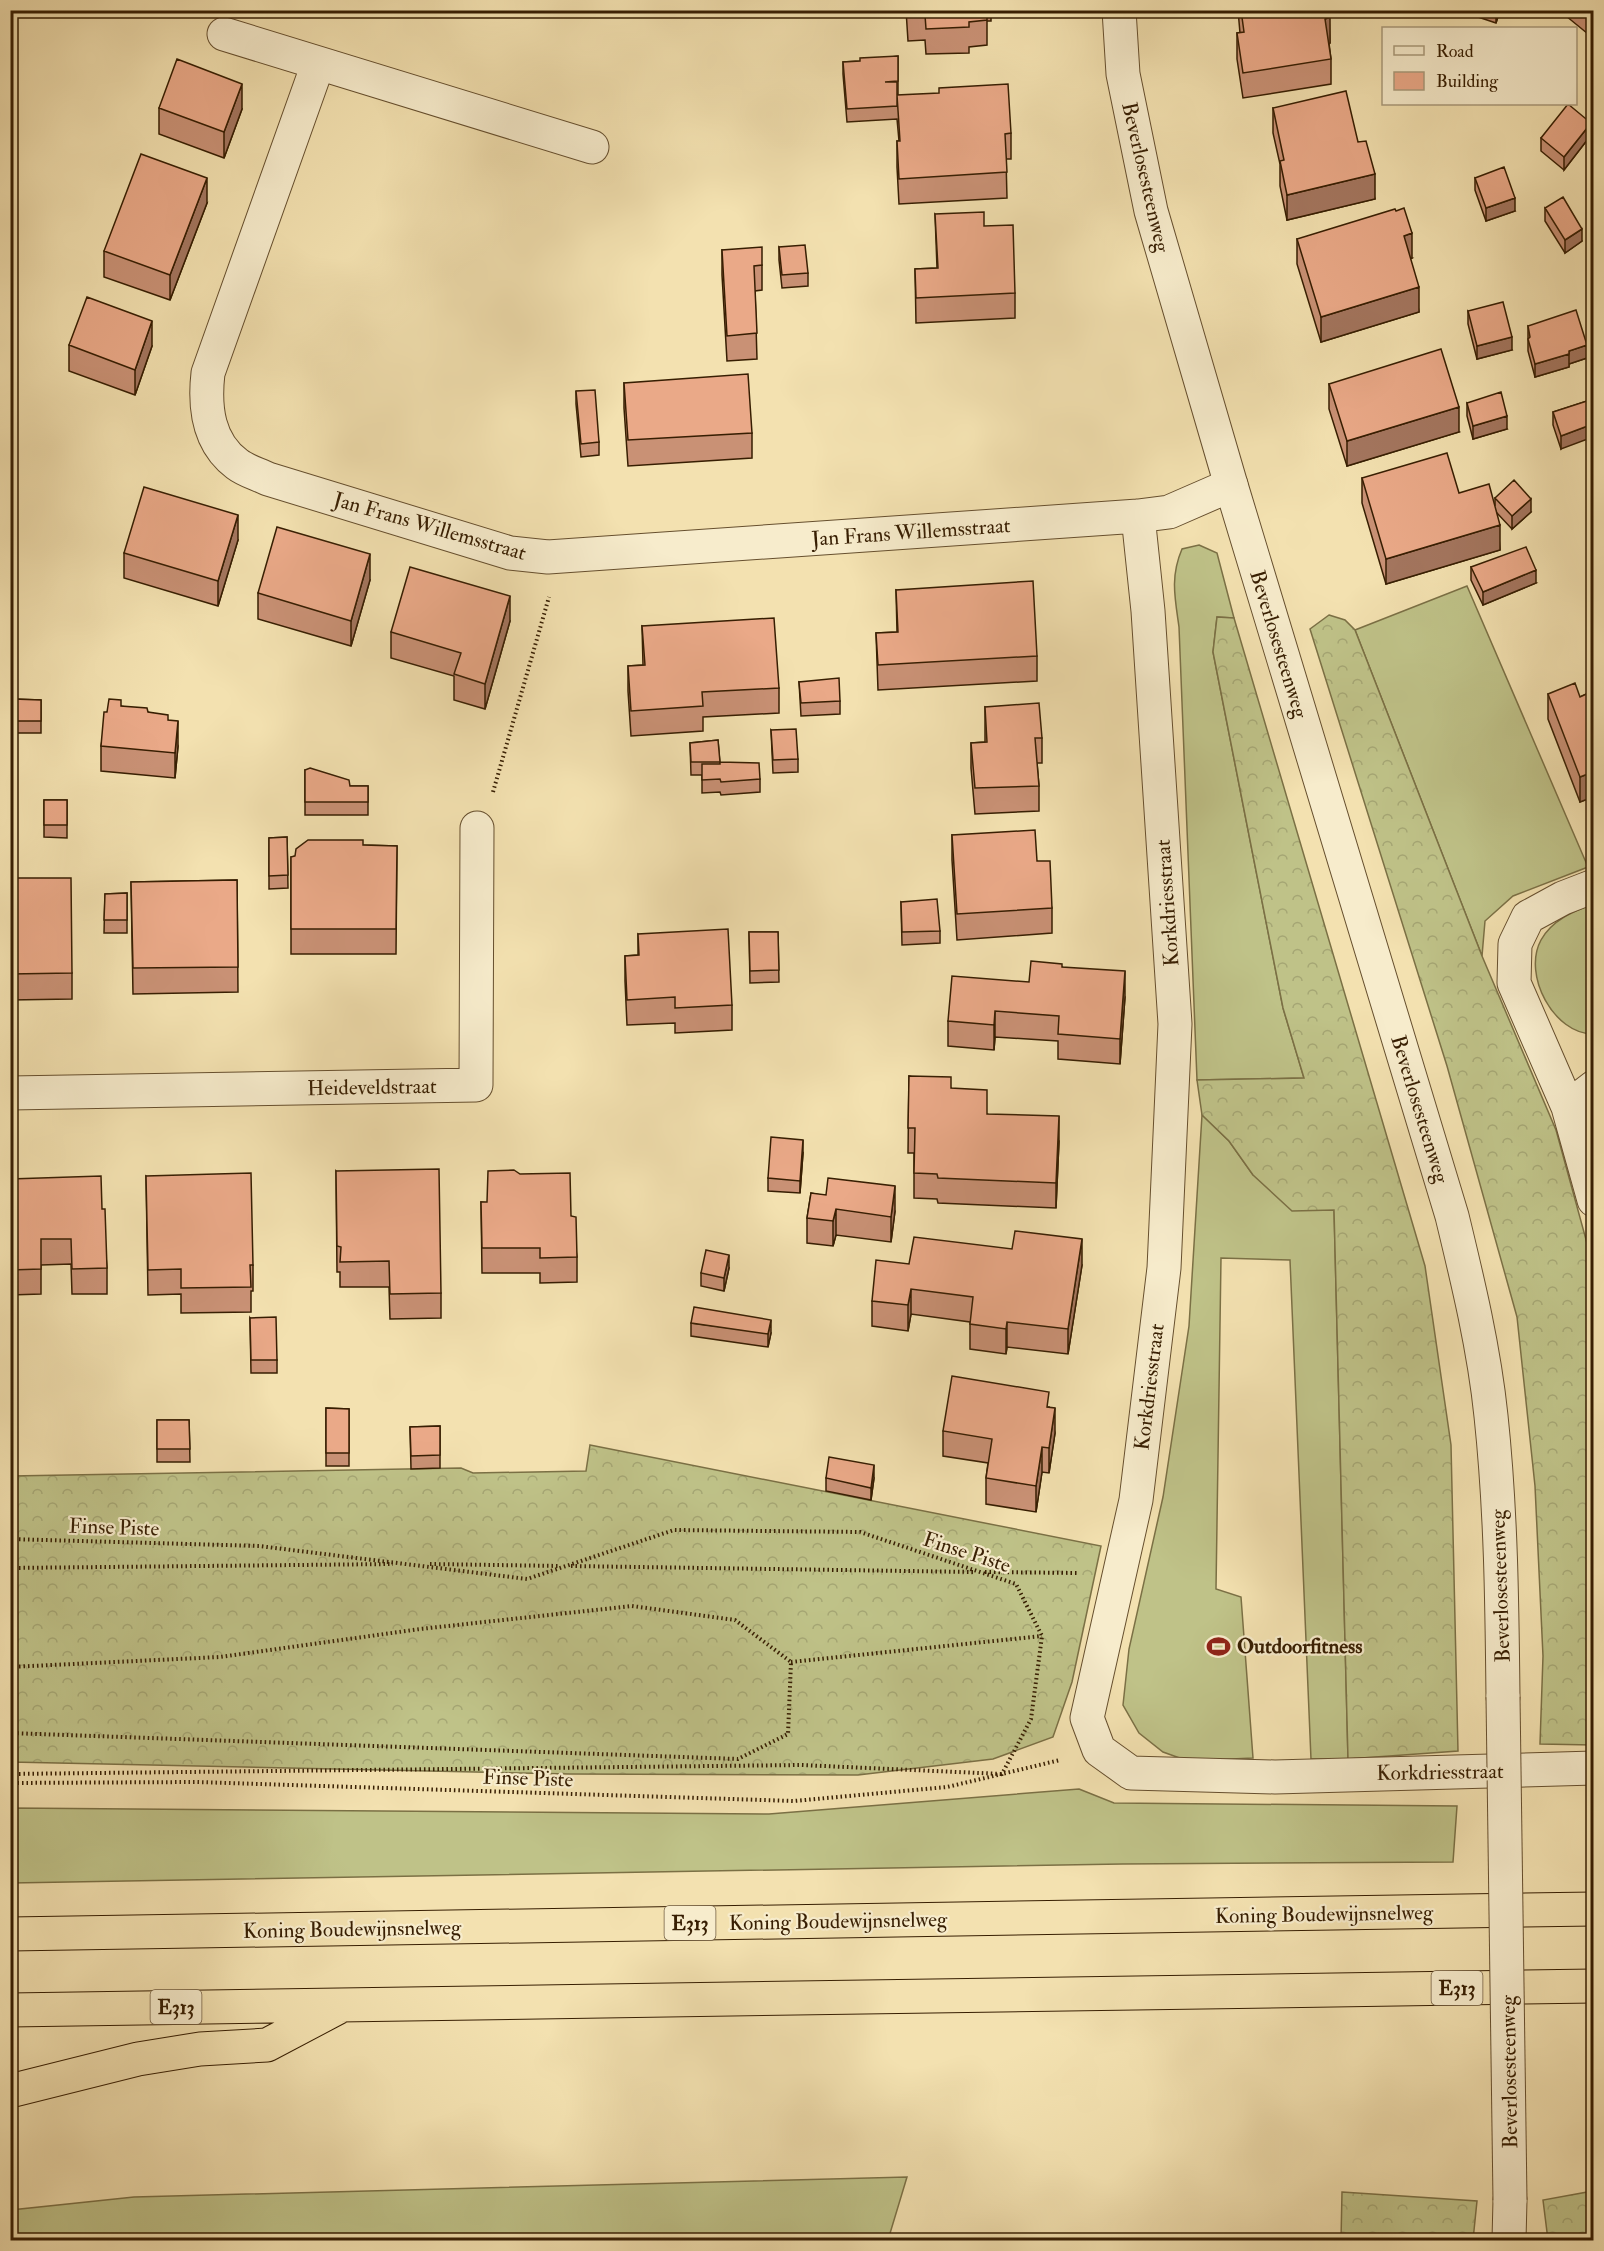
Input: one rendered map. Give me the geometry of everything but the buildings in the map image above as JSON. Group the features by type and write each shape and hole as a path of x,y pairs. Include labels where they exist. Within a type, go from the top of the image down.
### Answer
{"highway":[{"name":"Koning Boudewijnsnelweg","path":"10,1934 1593,1909"},
{"name":"E313","path":"10,2010 1593,1986"},
{"path":"10,2091 138,2059 200,2049 267,2045 342,2005"}],"street":[{"name":"Beverlosesteenweg","path":"1119,10 1123,74 1151,211 1231,485 1452,1216 1478,1322 1491,1414 1500,1522 1509,2241"},
{"path":"224,34 592,147"},
{"name":"Jan Frans Willemsstraat","path":"318,64 208,373 205,395 209,422 218,445 238,465 268,479 510,553 548,557 1138,516 1169,512 1231,485"},
{"name":"Korkdriesstraat","path":"1138,516 1148,611 1175,1024 1164,1268 1136,1500 1087,1718 1099,1750 1131,1773 1275,1776 1593,1768"},
{"name":"Heideveldstraat","path":"10,1093 476,1085 477,828"},
{"path":"1593,886 1563,898 1528,917 1515,944 1515,983 1568,1107 1593,1200"},
{"path":"1568,1107 1593,1087"}],"path":[{"path":"477,828 489,805 561,556"},
{"name":"Finse Piste","path":"10,1539 260,1546 527,1579 674,1530 860,1532 1016,1584 1042,1636"},
{"path":"10,1568 408,1564 1119,1573"},
{"path":"10,1667 220,1657 420,1629 632,1606 735,1620 791,1662 1042,1636 1031,1719 1002,1774 789,1766 10,1774"},
{"name":"Finse Piste","path":"10,1733 738,1759 788,1734 791,1662"},
{"name":"Finse Piste","path":"10,1783 197,1782 794,1801 947,1787 1099,1750"}],"green space":[{"path":"1199,545 1217,553 1234,618 1217,617 1213,652 1283,1008 1304,1078 1197,1080 1179,627 1174,588 1178,559 1182,549"},
{"path":"1467,586 1588,867 1513,896 1485,921 1482,956 1355,630"},
{"path":"1329,615 1345,620 1355,630 1482,956 1556,1130 1593,1265 1593,1745 1540,1744 1543,1656 1535,1486 1517,1317 1447,1066 1310,629"},
{"path":"1217,617 1234,618 1425,1266 1451,1445 1458,1751 1348,1759 1334,1210 1292,1211 1253,1175 1229,1141 1202,1115 1197,1080 1304,1078 1283,1008 1213,652"},
{"path":"1593,904 1593,1034 1579,1031 1566,1024 1554,1013 1539,985 1536,954 1541,940 1551,927 1564,917"},
{"path":"1202,1115 1229,1141 1253,1175 1334,1210 1348,1759 1311,1759 1290,1260 1221,1258 1216,1589 1241,1597 1253,1758 1188,1761 1163,1752 1139,1733 1123,1705 1129,1649 1163,1497 1189,1326"},
{"path":"590,1445 1101,1546 1072,1682 1053,1737 993,1759 858,1775 570,1774 11,1762 11,1476 461,1468 473,1473 586,1471"},
{"path":"1079,1789 1114,1803 1457,1806 1453,1862 1122,1864 11,1883 11,1808 769,1814"},
{"path":"907,2177 888,2240 11,2240 11,2210 134,2197"},
{"path":"1593,2191 1593,2240 1548,2240 1543,2200"},
{"path":"1342,2192 1477,2201 1473,2240 1341,2240"}],"place":[{"name":"Outdoorfitness","path":"1219,1646"}]}
